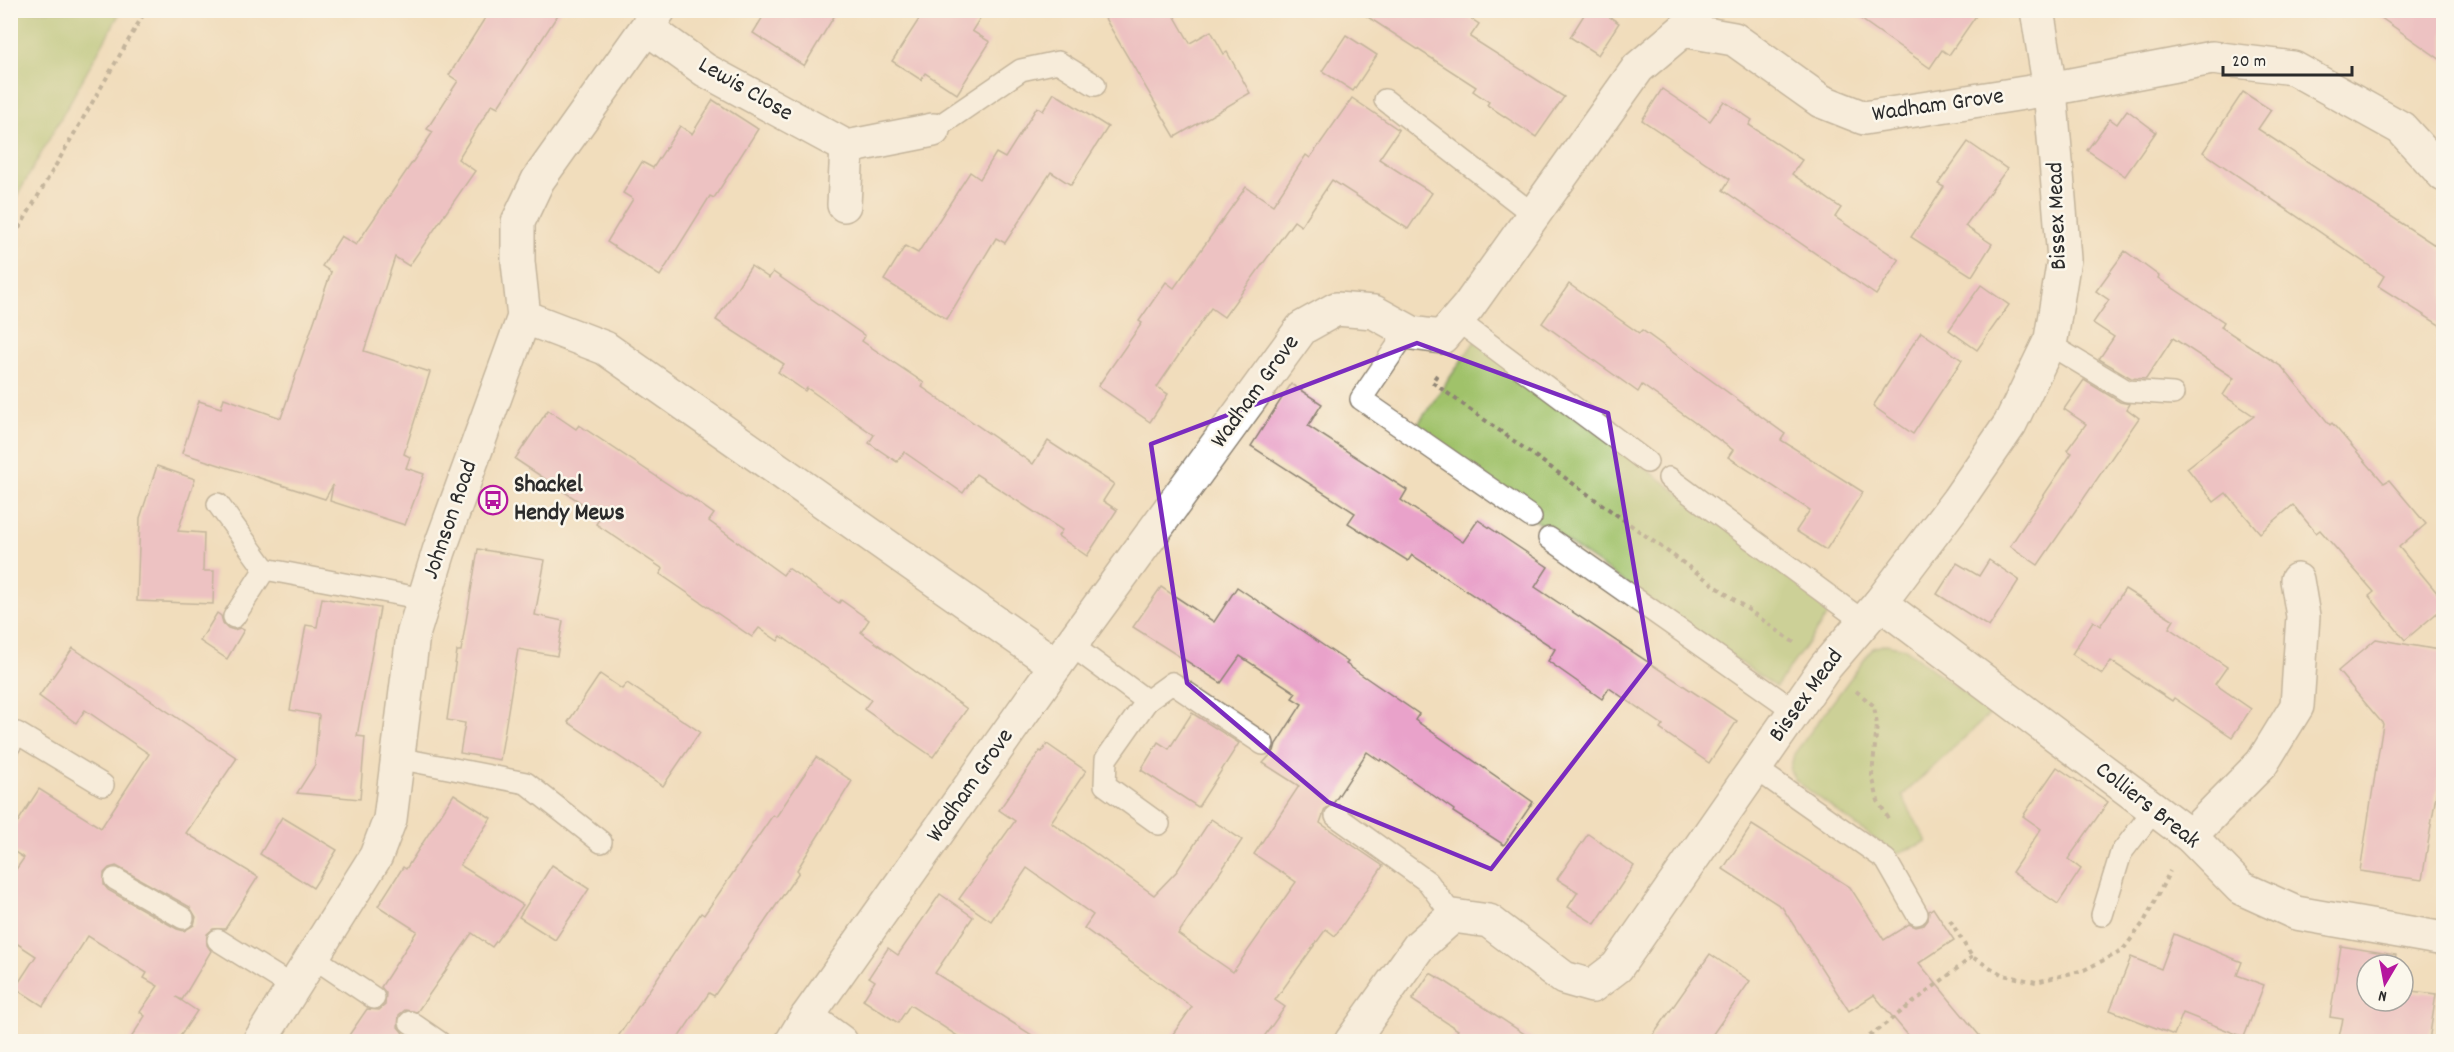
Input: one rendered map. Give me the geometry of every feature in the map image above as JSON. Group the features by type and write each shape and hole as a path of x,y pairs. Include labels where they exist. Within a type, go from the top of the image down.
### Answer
{"street":[{"path":"2037,10 2050,90"},
{"name":"Lewis Close","path":"653,19 705,70 847,147"},
{"name":"Johnson Road","path":"260,1041 376,856 390,819 413,635 442,541 524,317 518,262 518,222 538,180 653,19"},
{"name":"Wadham Grove","path":"800,1029 1064,655 1302,328 1336,309 1374,312 1412,333 1442,337 1457,320 1638,68 1684,20 1734,39 1821,101 1864,117 2050,90 2212,58 2293,68 2401,128 2444,175"},
{"name":"Bissex Mead","path":"1453,916 1490,921 1564,978 1592,986 1617,967 1826,666 1872,612 1958,500 2010,424 2049,344 2064,259 2050,90"},
{"path":"844,204 847,147 933,130"},
{"path":"524,317 605,348 1064,655"},
{"path":"2190,836 2262,763 2297,706 2302,616 2297,580"},
{"name":"Colliers Break","path":"1872,612 2190,836 2241,888 2296,913 2444,939"},
{"path":"1351,1041 1419,946 1453,916"},
{"path":"800,1029 841,1041"}],"lane":[{"path":"933,130 1022,70 1058,62 1095,85"},
{"path":"1385,100 1534,214"},
{"path":"1457,320 1647,462"},
{"path":"1408,330 1361,399 1531,517"},
{"path":"2049,344 2127,391 2173,394"},
{"path":"1669,478 1872,612"},
{"path":"218,504 265,569 424,599"},
{"path":"1549,538 1795,711"},
{"path":"234,617 265,569"},
{"path":"1064,655 1147,701"},
{"path":"1159,824 1105,785 1106,759 1147,701 1172,683 1263,744"},
{"path":"10,745 17,733 103,784"},
{"path":"398,758 526,783 601,842"},
{"path":"1755,768 1887,860 1917,914"},
{"path":"2102,915 2121,853 2154,810"},
{"path":"1335,816 1428,882 1453,916"},
{"path":"115,879 183,918"},
{"path":"218,940 293,987"},
{"path":"313,957 374,998"},
{"path":"410,1022 439,1041"}],"path":[{"path":"10,244 146,10"},
{"path":"1862,1041 1972,957"}],"highlighted area":[{"path":"1417,343 1608,413 1650,663 1491,869 1328,802 1187,683 1151,444"}],"green space":[{"path":"10,11 121,11 11,207 10,207"},
{"path":"1475,341 1833,608 1776,687 1411,434"},
{"path":"1886,644 1904,648 1991,713 1902,796 1927,842 1895,854 1795,780 1790,770 1794,754 1873,648"}],"building":[{"path":"490,10 561,10 498,107 492,104 458,159 475,171 409,266 395,257 364,351 430,372 404,454 410,457 406,468 424,474 405,525 330,501 333,485 325,499 182,453 199,401 221,408 224,398 281,418 331,272 322,266 341,236 356,245 433,132 427,129 458,81 449,75"},
{"path":"767,10 838,10 804,66 753,33"},
{"path":"925,10 985,10 972,31 990,42 957,94 925,73 921,80 892,61"},
{"path":"1100,10 1171,10 1190,43 1211,31 1224,54 1227,52 1250,93 1175,137"},
{"path":"1357,10 1458,10 1479,24 1470,37 1564,97 1536,137 1487,105 1489,102 1473,91 1476,87"},
{"path":"1587,10 1599,10 1619,23 1598,55 1570,37"},
{"path":"1848,10 1980,10 1949,55 1942,50 1930,68"},
{"path":"2370,10 2444,10 2444,62"},
{"path":"1346,35 1377,55 1353,91 1322,71"},
{"path":"1662,89 1710,121 1724,101 1752,120 1749,125 1802,160 1792,174 1841,208 1835,217 1899,260 1876,295 1723,190 1730,179 1642,120"},
{"path":"2243,92 2271,110 2258,129 2444,251 2444,328 2378,286 2384,276 2203,152"},
{"path":"1054,93 1108,127 1071,185 1051,172 1005,243 996,238 947,319 884,280 905,246 918,253 970,172 980,179 996,153 1005,158 1037,107 1043,111"},
{"path":"1352,98 1399,130 1379,159 1432,193 1408,229 1332,180 1301,226 1294,221 1224,317 1211,308 1157,387 1168,394 1150,422 1098,386 1142,323 1139,321 1166,282 1174,288 1246,187 1273,205 1306,155 1310,158"},
{"path":"713,100 758,129 714,198 710,196 660,276 607,242 633,199 623,193 642,162 653,168 680,126 692,134"},
{"path":"2127,110 2156,132 2125,176 2087,150 2110,119 2117,124"},
{"path":"1968,142 2007,169 1965,226 1992,244 1972,276 1911,237 1944,187 1938,184"},
{"path":"2125,251 2159,276 2158,278 2224,322 2221,327 2282,367 2330,425 2332,423 2384,483 2389,480 2426,524 2399,547 2444,601 2444,607 2405,640 2369,596 2374,592 2320,530 2316,533 2293,505 2260,533 2226,493 2214,502 2187,468 2254,416 2223,395 2234,378 2173,338 2146,379 2131,378 2099,359 2114,337 2093,323 2109,300 2096,291"},
{"path":"751,266 769,278 773,272 865,336 862,341 924,383 922,387 1033,464 1048,441 1114,484 1103,501 1117,510 1087,556 1058,536 1062,530 976,474 963,493 904,452 897,462 869,443 874,435 807,388 805,391 778,372 784,364 716,320"},
{"path":"1569,284 1639,333 1642,330 1785,434 1781,440 1863,492 1826,550 1796,531 1810,510 1728,457 1733,450 1642,385 1638,392 1542,323"},
{"path":"1981,285 2009,305 1977,350 1949,330"},
{"path":"1921,332 1962,360 1913,434 1873,406"},
{"path":"2084,380 2120,402 2130,404 2127,409 2139,418 2038,565 2010,546 2072,453 2067,450 2086,424 2064,409"},
{"path":"1291,384 1322,404 1308,426 1407,490 1401,500 1463,542 1478,520 1548,567 1535,587 1737,721 1709,763 1660,729 1663,725 1609,688 1602,699 1548,661 1555,649 1412,555 1408,561 1348,523 1355,513 1251,446"},
{"path":"548,410 576,429 579,425 687,495 714,514 709,521 783,575 788,568 839,603 841,600 869,620 861,632 967,709 933,757 864,709 871,700 781,636 778,641 759,628 752,637 660,574 663,569 596,524 601,516 515,459"},
{"path":"157,466 195,479 178,531 204,533 203,571 214,571 213,604 137,601 140,518"},
{"path":"478,549 545,560 535,615 563,621 557,656 518,649 500,760 460,753 465,723 447,720 457,651 461,651"},
{"path":"1989,560 2019,580 1989,627 1937,594 1957,563 1979,576"},
{"path":"1161,587 1214,622 1237,587 1348,662 1346,664 1419,714 1415,720 1533,802 1504,845 1453,812 1454,810 1381,759 1380,761 1367,752 1333,804 1325,809 1320,823 1383,866 1335,936 1326,929 1275,1000 1285,1007 1261,1041 1168,1041 1192,1007 1084,928 1093,915 1027,868 991,921 959,899 1015,821 999,810 1047,744 1086,771 1051,822 1154,895 1177,871 1211,819 1242,840 1178,934 1233,972 1296,882 1254,854 1299,786 1263,763 1274,751 1276,744 1302,704 1292,698 1296,693 1240,656 1221,683 1133,627"},
{"path":"2125,589 2174,620 2169,628 2227,667 2215,684 2251,709 2232,737 2174,698 2172,701 2111,661 2102,674 2072,654 2093,621 2100,626"},
{"path":"322,598 380,608 357,736 365,737 360,799 297,793 315,765 319,715 290,710 306,625 317,627"},
{"path":"217,613 228,628 244,630 227,659 200,641"},
{"path":"2376,639 2444,651 2444,747 2422,880 2360,871 2383,724 2338,671"},
{"path":"73,648 237,758 186,833 258,877 225,929 213,929 207,934 207,945 211,951 182,1000 176,997 197,1011 177,1041 129,1041 145,1016 140,1012 158,986 144,978 147,973 88,936 43,1006 15,988 36,956 10,939 10,878 24,858 10,849 10,834 39,789 101,828 149,754 85,710 76,723 39,696","holes":["116,866 190,907 196,917 194,925 184,931 177,929 108,890 104,885 104,873"]},
{"path":"600,674 622,689 627,683 700,732 663,786 568,722"},
{"path":"1192,713 1239,743 1198,807 1141,770 1158,742 1169,749"},
{"path":"816,757 852,781 797,870 799,872 714,996 709,993 676,1041 615,1041 701,913 704,915 773,815 776,817"},
{"path":"2057,767 2108,802 2068,859 2081,869 2058,904 2012,872 2041,829 2023,816"},
{"path":"454,794 491,818 460,865 523,905 492,947 472,933 417,1012 405,1010 399,1015 398,1027 403,1033 397,1041 345,1041 367,1009 379,1010 385,1005 386,993 381,987 417,931 378,906 403,867 406,869"},
{"path":"282,817 337,850 313,888 260,854"},
{"path":"1752,825 1850,887 1884,940 1909,924 1916,927 1924,925 1928,920 1929,911 1933,908 1954,940 1919,963 1984,1041 1913,1041 1874,995 1849,1011 1782,907 1723,869"},
{"path":"1588,834 1634,866 1595,924 1568,907 1578,892 1557,879"},
{"path":"552,865 589,889 555,940 519,917"},
{"path":"940,894 973,917 935,973 1041,1041 965,1041 910,1005 898,1023 863,1000 875,981 869,977 888,948 898,955"},
{"path":"2174,934 2242,962 2237,975 2264,985 2244,1037 2183,1013 2174,1035 2110,1010 2131,957 2161,969"},
{"path":"2341,946 2384,953 2355,953 2355,1013 2415,1013 2415,991 2436,994 2429,1041 2338,1041 2343,1019 2330,1017"},
{"path":"1710,954 1750,981 1708,1041 1649,1041"},
{"path":"1430,973 1535,1041 1450,1041 1458,1030 1412,1000"}],"place":[{"name":"Shackel Hendy Mews","path":"493,500"}]}
